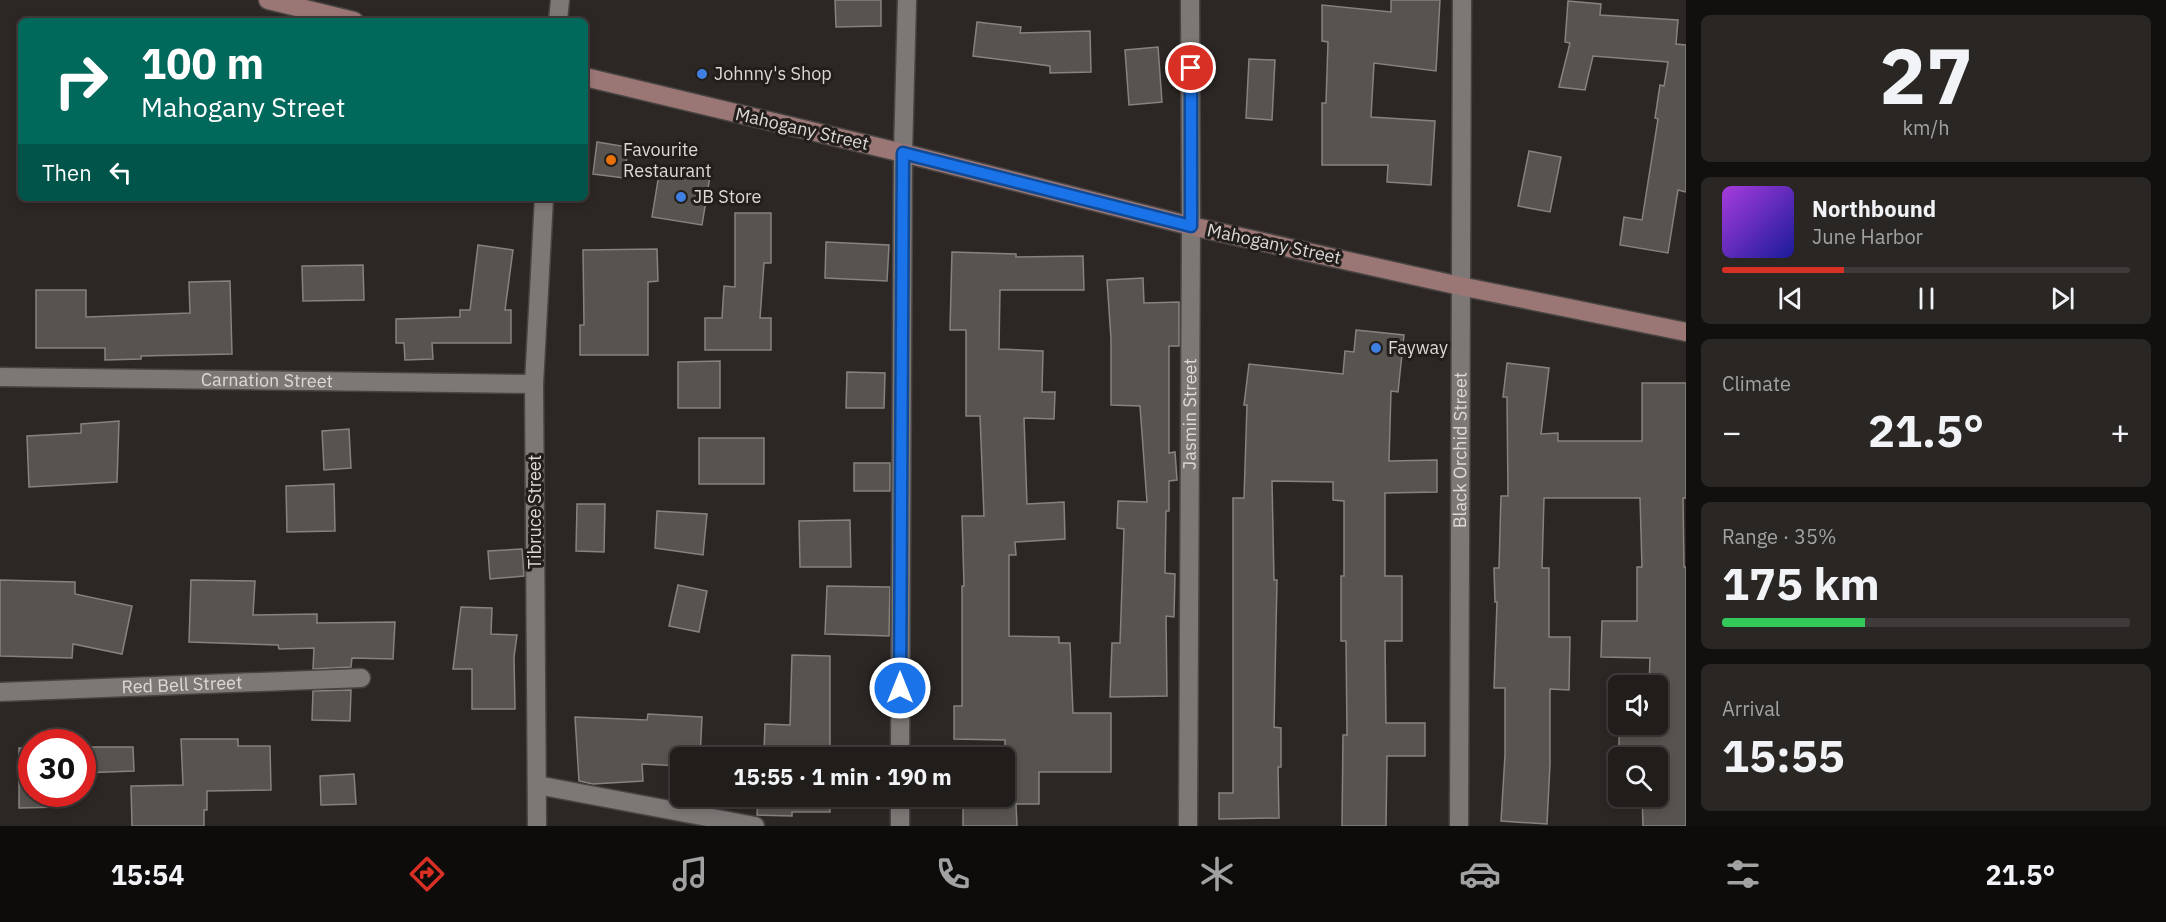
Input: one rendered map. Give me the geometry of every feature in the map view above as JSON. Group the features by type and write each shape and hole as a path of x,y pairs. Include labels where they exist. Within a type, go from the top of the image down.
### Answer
{"street":[{"path":"268,0 342,18"},
{"path":"558,18 560,0"},
{"path":"900,747 903,153 907,0"},
{"name":"Jasmin Street","path":"1188,826 1190,0"},
{"name":"Black Orchid Street","path":"1459,826 1462,0"},
{"name":"Mahogany Street","path":"588,78 903,153 1191,226 1460,286 1686,332"},
{"name":"Tibruce Street","path":"537,826 534,384 544,201"},
{"name":"Carnation Street","path":"0,377 534,384"},
{"name":"Red Bell Street","path":"0,692 362,678"},
{"path":"537,785 755,826"},
{"path":"900,807 900,826"}],"building":[{"path":"835,0 881,0 881,26 836,27"},
{"path":"1391,0 1440,0 1436,71 1374,63 1371,117 1435,121 1431,185 1387,182 1388,165 1322,165 1322,103 1326,103 1328,42 1322,41 1322,5 1391,12"},
{"path":"1568,1 1601,4 1600,15 1678,20 1676,44 1686,45 1686,192 1678,190 1668,253 1620,245 1624,217 1642,220 1658,119 1655,118 1660,85 1664,86 1668,62 1593,56 1585,90 1559,87 1570,43 1565,42"},
{"path":"977,22 1021,27 1020,33 1090,31 1091,72 1050,73 1050,66 973,56"},
{"path":"1158,47 1162,102 1129,105 1125,50"},
{"path":"1249,59 1275,60 1272,120 1246,118"},
{"name":"Favourite Restaurant","path":"597,142 628,147 624,178 593,174"},
{"path":"1529,151 1561,157 1550,212 1518,206"},
{"name":"JB Store","path":"660,168 710,176 702,225 652,217"},
{"path":"735,213 771,213 771,263 764,263 760,318 771,318 771,350 705,350 705,318 722,318 724,286 735,287"},
{"path":"826,242 889,245 887,281 825,278"},
{"path":"478,245 513,250 505,310 511,310 511,343 432,343 433,359 405,360 404,343 396,343 396,319 460,317 460,310 470,310"},
{"path":"657,249 658,281 648,282 648,355 580,355 580,325 584,325 583,250"},
{"path":"952,252 1016,254 1016,257 1083,256 1084,290 1000,290 999,349 1043,351 1042,392 1055,392 1054,419 1024,418 1027,504 1064,502 1065,539 1015,542 1016,555 1009,555 1009,636 1059,637 1059,643 1070,643 1073,713 1111,713 1111,772 1039,772 1039,804 1016,804 1017,826 963,826 963,807 1015,807 1015,747 1005,747 1005,740 954,739 954,706 962,706 962,586 964,586 962,516 984,516 980,416 966,416 966,330 950,330"},
{"path":"363,265 364,300 303,301 302,266"},
{"path":"1143,278 1144,303 1179,302 1179,346 1169,346 1169,453 1175,452 1177,480 1169,481 1165,573 1175,574 1174,617 1166,616 1167,696 1110,697 1112,643 1120,643 1124,529 1117,528 1118,501 1147,502 1140,406 1111,405 1111,339 1107,280"},
{"path":"230,281 232,354 141,356 141,359 105,360 105,348 36,348 36,290 86,290 86,317 190,313 189,282"},
{"path":"1356,330 1404,335 1398,392 1391,391 1389,461 1437,460 1437,492 1385,493 1385,576 1402,576 1402,641 1385,641 1386,723 1425,723 1425,756 1387,756 1386,826 1342,826 1343,735 1347,735 1346,641 1341,641 1344,501 1333,500 1333,482 1272,481 1274,580 1277,580 1274,727 1281,728 1281,767 1278,767 1279,818 1219,819 1219,793 1233,793 1233,498 1244,498 1247,405 1244,405 1249,364 1343,374 1345,351 1354,352"},
{"path":"720,361 720,408 678,408 678,362"},
{"path":"1507,363 1549,368 1541,434 1558,433 1558,441 1642,441 1642,383 1686,383 1686,498 1683,498 1684,567 1686,567 1686,826 1643,826 1642,807 1668,807 1668,747 1619,747 1619,735 1668,735 1668,675 1649,675 1650,658 1601,657 1602,621 1637,621 1637,567 1642,567 1640,498 1544,498 1542,568 1549,568 1549,637 1570,637 1569,690 1550,689 1547,824 1501,821 1505,755 1505,688 1494,688 1497,602 1495,602 1494,568 1499,568 1501,496 1508,496 1507,397 1503,397"},
{"path":"847,372 885,373 884,408 846,408"},
{"path":"119,421 117,482 29,487 27,436 81,433 81,424"},
{"path":"349,429 351,468 324,470 322,431"},
{"path":"699,438 764,438 764,484 699,484"},
{"path":"854,463 890,463 890,491 854,491"},
{"path":"334,484 335,531 287,532 286,486"},
{"path":"577,504 605,504 604,552 576,551"},
{"path":"657,511 707,514 703,555 655,548"},
{"path":"850,520 851,567 800,567 799,521"},
{"path":"522,549 524,576 490,579 488,551"},
{"path":"0,580 75,582 75,594 132,606 122,654 73,644 72,658 0,656"},
{"path":"191,580 255,581 253,615 317,614 317,623 395,622 393,659 352,658 351,667 313,669 314,648 279,649 278,645 189,642"},
{"path":"678,585 707,591 699,632 669,626"},
{"path":"827,586 890,587 889,636 825,634"},
{"path":"461,607 492,608 491,634 517,635 514,657 515,709 472,709 472,669 453,669"},
{"path":"792,655 830,656 830,747 764,747 765,724 790,725"},
{"path":"351,690 350,721 312,720 313,691"},
{"path":"648,714 702,717 701,747 670,747 670,765 642,764 643,781 593,784 579,781 575,717 647,720"},
{"path":"181,739 238,739 238,746 270,746 271,790 207,791 204,826 132,826 131,786 183,785"},
{"path":"96,747 133,747 134,771 96,772"},
{"path":"354,774 356,804 321,805 320,776"},
{"path":"758,807 830,807 830,812 792,812 792,816 757,815"}],"place":[{"name":"Johnny's Shop","path":"702,74"},
{"name":"Favourite Restaurant","path":"611,160"},
{"name":"JB Store","path":"681,197"},
{"name":"Fayway","path":"1376,348"}],"route":[{"path":"900,688 903,153 1191,226 1191,68"}]}
